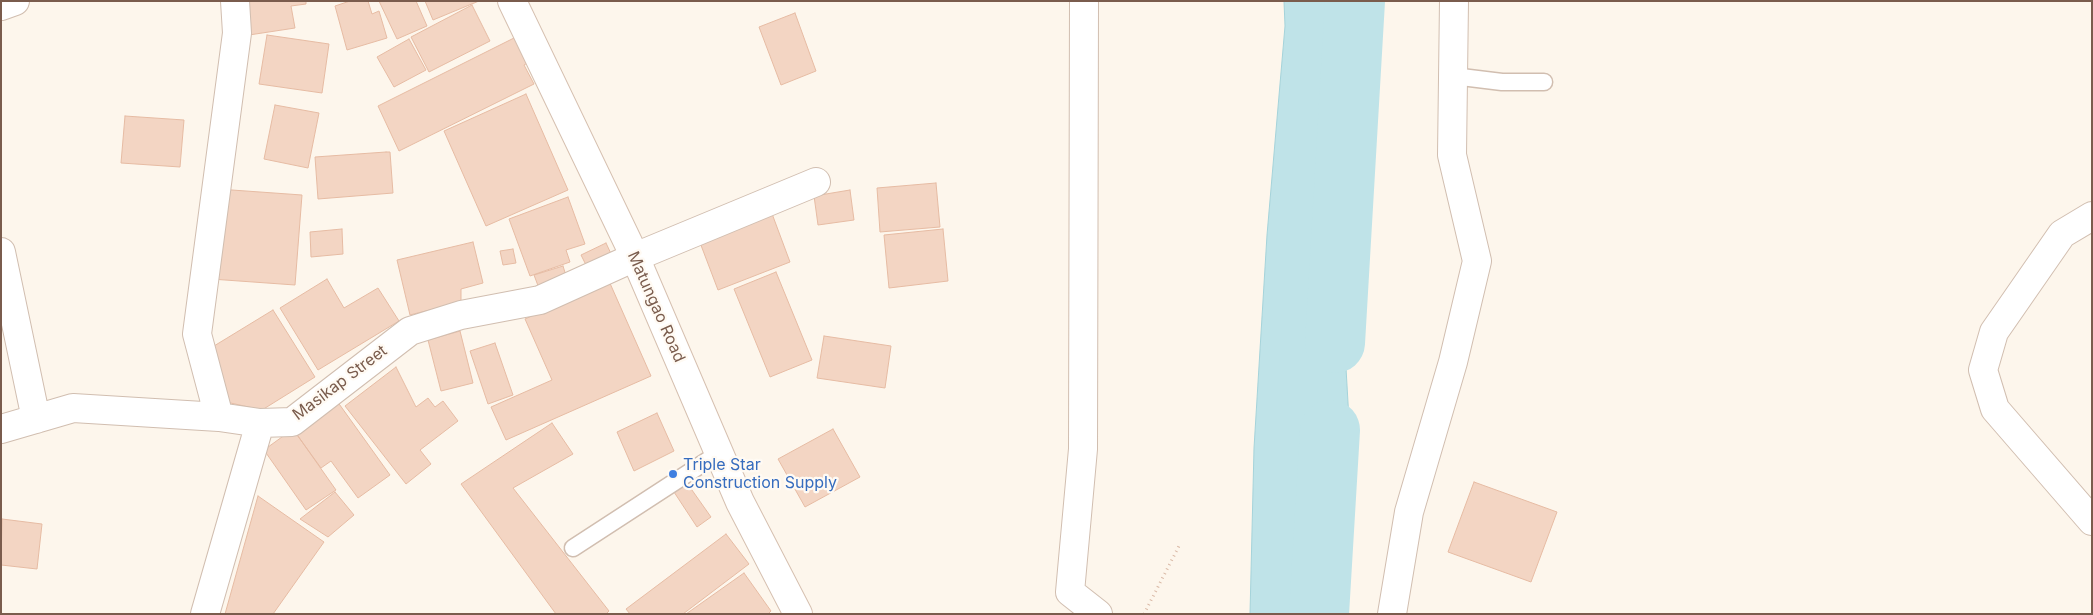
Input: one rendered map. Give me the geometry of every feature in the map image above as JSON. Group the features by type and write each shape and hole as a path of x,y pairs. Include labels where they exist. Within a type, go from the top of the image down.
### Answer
{"street":[{"path":"1,6 14,1"},
{"path":"219,417 197,334 237,33 235,1"},
{"name":"Matungao Road","path":"512,1 635,257 740,502 798,614"},
{"path":"1084,1 1084,449 1070,592 1098,614"},
{"path":"1392,614 1409,512 1453,362 1477,261 1452,155 1454,1"},
{"name":"Masikap Street","path":"1,429 74,408 219,417 260,423 292,422 410,331 460,315 540,300 635,257 816,182"},
{"path":"2092,216 2062,234 1994,332 1983,370 1995,409 2092,521"},
{"path":"1,252 36,419"},
{"path":"204,614 260,423"}],"lane":[{"path":"1453,76 1502,82 1544,82"},
{"path":"573,548 719,452"}],"path":[{"path":"1144,614 1179,546"}],"water":[{"path":"1284,1 1349,1 1331,107 1349,420 1299,614 1250,614 1254,448 1267,235 1285,26"}],"building":[{"path":"244,1 306,1 306,4 291,6 295,28 249,35"},
{"path":"350,1 368,1 372,14 379,11 387,38 347,50 335,6"},
{"path":"379,1 416,1 427,26 397,39"},
{"path":"425,1 479,1 433,20"},
{"path":"472,5 490,41 429,72 411,37"},
{"path":"795,13 816,71 781,85 759,27"},
{"path":"267,35 329,44 322,93 259,84"},
{"path":"516,37 529,62 524,65 534,84 399,151 378,106"},
{"path":"409,39 426,70 394,87 377,57"},
{"path":"526,94 568,190 486,226 444,131"},
{"path":"275,105 319,113 308,168 264,159"},
{"path":"125,116 184,120 180,167 121,163"},
{"path":"390,152 393,193 318,199 315,157"},
{"path":"936,183 940,227 880,232 877,188"},
{"path":"218,189 302,195 295,285 211,279"},
{"path":"850,190 854,220 818,225 814,196"},
{"path":"568,197 585,244 566,250 570,262 530,276 509,219"},
{"path":"771,211 790,262 718,290 699,240"},
{"path":"342,229 343,254 311,257 310,232"},
{"path":"943,229 948,281 889,288 884,235"},
{"path":"473,242 483,283 461,289 461,302 410,315 397,260"},
{"path":"606,243 613,258 588,269 581,255"},
{"path":"513,249 516,263 503,265 500,251"},
{"path":"563,266 568,282 540,291 534,275"},
{"path":"776,272 812,360 770,377 734,289"},
{"path":"327,279 344,308 378,288 399,321 318,370 280,308"},
{"path":"609,281 651,376 506,440 491,407 552,380 525,319"},
{"path":"273,310 315,377 262,410 226,402 214,346"},
{"path":"460,331 473,383 441,391 428,340"},
{"path":"824,336 891,346 885,388 817,378"},
{"path":"495,343 513,395 488,404 470,351"},
{"path":"396,367 416,407 428,398 435,407 443,401 458,421 420,450 431,464 406,484 345,406"},
{"path":"337,401 390,475 358,498 331,461 321,468 295,432"},
{"path":"657,413 674,451 634,471 617,432"},
{"path":"552,423 573,454 513,488 609,611 606,614 556,614 461,484"},
{"path":"293,429 336,490 306,510 264,450"},
{"path":"833,429 860,477 805,507 778,459"},
{"path":"1474,482 1557,512 1531,582 1448,552"},
{"path":"687,483 711,517 697,527 674,492"},
{"path":"335,492 354,515 328,537 300,519"},
{"path":"258,496 324,542 273,614 225,614"},
{"path":"2,519 42,524 37,569 1,565"},
{"path":"726,534 749,564 683,614 630,614 626,609"},
{"path":"744,573 771,611 768,614 686,614"}],"waterway":[{"path":"1335,343 1355,1"},
{"path":"1319,614 1330,430"}],"place":[{"name":"Triple Star Construction Supply","path":"673,474"}]}
